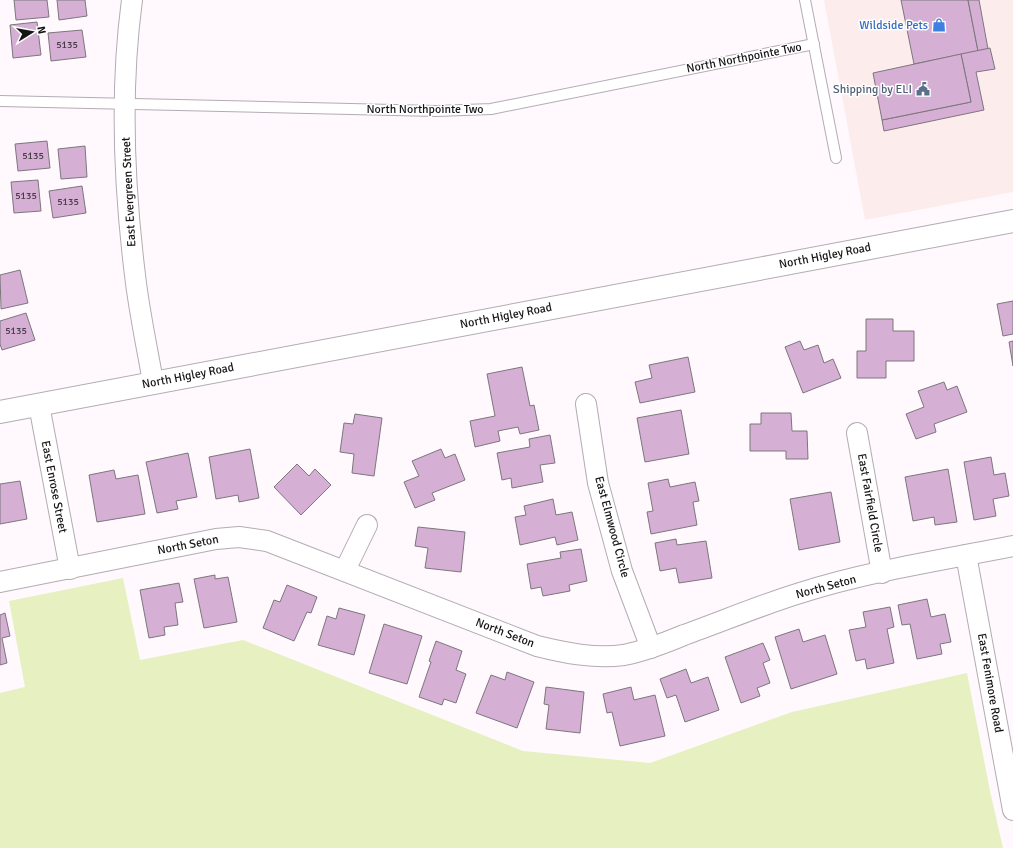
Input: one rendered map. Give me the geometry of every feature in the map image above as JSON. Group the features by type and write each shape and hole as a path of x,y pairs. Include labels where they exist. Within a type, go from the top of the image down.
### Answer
{"main road":[{"name":"North Higley Road","path":"0,412 1013,221"}],"street":[{"name":"East Evergreen Street","path":"132,0 126,104 127,188 135,276 153,382"},
{"name":"East Elmwood Circle","path":"586,404 598,483 622,571 651,648"},
{"name":"East Enrose Street","path":"39,405 70,569"},
{"name":"East Fairfield Circle","path":"857,433 882,572"},
{"path":"345,570 366,525"},
{"name":"North Seton","path":"0,582 216,539 239,537 267,541 345,570 537,646 559,652 598,656 624,654 651,648 800,592 882,572 1013,546"},
{"name":"East Fenimore Road","path":"966,555 1013,810"}],"lane":[{"name":"North Northpointe Two","path":"806,0 836,158"},
{"name":"North Northpointe Two","path":"0,101 436,111 491,109 814,44"}],"shaded area":[{"path":"824,0 1013,0 1013,192 865,220"}],"green space":[{"path":"123,578 140,660 243,640 523,751 650,763 792,712 967,673 990,791 1003,848 0,848 0,693 25,687 9,601"}],"building":[{"path":"14,0 47,0 49,17 16,20"},
{"path":"57,0 85,0 87,16 59,20"},
{"name":"Wildside Pets","path":"901,0 968,0 978,51 914,64"},
{"path":"968,0 979,0 988,49 978,51"},
{"path":"37,22 41,55 13,58 10,25"},
{"path":"82,30 86,57 51,61 48,33"},
{"path":"990,48 995,69 976,72 984,110 884,131 882,120 971,102 961,54"},
{"path":"961,54 971,102 882,120 873,73"},
{"path":"47,141 50,168 18,171 15,144"},
{"path":"85,146 87,177 61,179 58,149"},
{"path":"38,180 41,211 14,213 11,182"},
{"path":"82,186 86,213 53,218 49,191"},
{"path":"20,270 28,303 1,309 0,275"},
{"path":"1013,301 1013,334 1003,336 997,304"},
{"path":"26,313 35,340 2,350 0,344 0,321"},
{"path":"866,319 893,319 893,331 914,331 914,361 886,361 886,378 857,378 857,351 866,351"},
{"path":"800,341 804,350 818,345 824,363 833,359 841,378 803,393 785,347"},
{"path":"1013,341 1013,366 1009,342"},
{"path":"688,357 695,392 640,403 635,382 652,378 649,365"},
{"path":"522,367 530,406 534,405 539,430 520,434 518,427 498,431 500,441 475,447 470,421 495,416 487,374"},
{"path":"944,382 947,390 957,386 967,412 934,424 936,432 916,439 906,414 924,407 918,391"},
{"path":"681,410 689,454 645,462 637,418"},
{"path":"761,413 791,413 792,431 807,431 808,459 786,459 786,451 750,451 750,424 761,424"},
{"path":"355,414 382,418 374,476 352,473 354,454 340,452 344,423 353,424"},
{"path":"550,435 555,463 540,465 543,482 512,488 511,478 502,480 497,453 530,447 529,439"},
{"path":"250,449 259,498 239,502 238,495 216,499 209,457"},
{"path":"441,449 445,458 455,454 465,480 432,493 435,500 415,508 404,482 419,476 412,461"},
{"path":"188,453 197,497 176,501 178,509 157,513 146,462"},
{"path":"991,457 994,475 1005,473 1009,496 993,499 996,516 974,520 964,462"},
{"path":"297,464 309,476 315,469 331,485 301,515 274,487"},
{"path":"948,469 957,522 935,525 934,517 913,521 905,477"},
{"path":"114,470 116,479 138,475 145,514 97,522 89,475"},
{"path":"668,479 670,487 695,482 699,501 693,502 697,525 651,534 647,512 653,511 648,483"},
{"path":"20,481 27,519 0,524 0,484"},
{"path":"831,492 840,542 799,550 790,499"},
{"path":"553,499 556,515 572,512 578,540 557,545 555,537 520,545 515,517 526,515 524,506"},
{"path":"418,527 465,532 461,572 425,568 428,548 415,546"},
{"path":"676,539 677,545 706,541 712,578 679,583 676,568 660,571 655,543"},
{"path":"581,549 587,581 569,585 570,591 543,596 541,587 531,589 527,564 561,558 560,552"},
{"path":"215,575 215,579 228,577 237,622 204,628 194,579"},
{"path":"179,583 183,602 175,603 178,625 164,627 165,635 149,638 140,590"},
{"path":"287,585 317,597 311,613 307,612 294,641 263,628 274,600 280,602"},
{"path":"927,599 931,617 945,614 951,642 940,644 942,654 917,659 910,624 902,625 898,605"},
{"path":"890,607 894,627 887,629 894,663 867,669 865,659 856,661 849,630 866,627 863,612"},
{"path":"339,608 365,615 354,655 318,645 327,616 336,619"},
{"path":"5,613 10,636 2,638 7,663 0,665 0,615"},
{"path":"384,624 422,636 407,684 369,673"},
{"path":"799,629 803,642 825,635 837,674 791,689 775,637"},
{"path":"436,641 462,651 456,670 466,674 456,703 444,699 442,705 419,697 431,662 429,661"},
{"path":"763,643 770,660 763,663 770,683 757,688 760,696 741,703 725,657"},
{"path":"686,669 691,683 708,677 719,710 685,722 676,695 667,698 660,679"},
{"path":"507,672 534,682 517,728 476,713 491,675 505,680"},
{"path":"546,687 584,692 580,733 546,729 549,705 544,704"},
{"path":"631,687 634,700 655,695 665,736 620,746 612,712 607,713 603,694"}],"place":[{"name":"Wildside Pets","path":"939,25"},
{"name":"Shipping by ELI","path":"923,89"}]}
